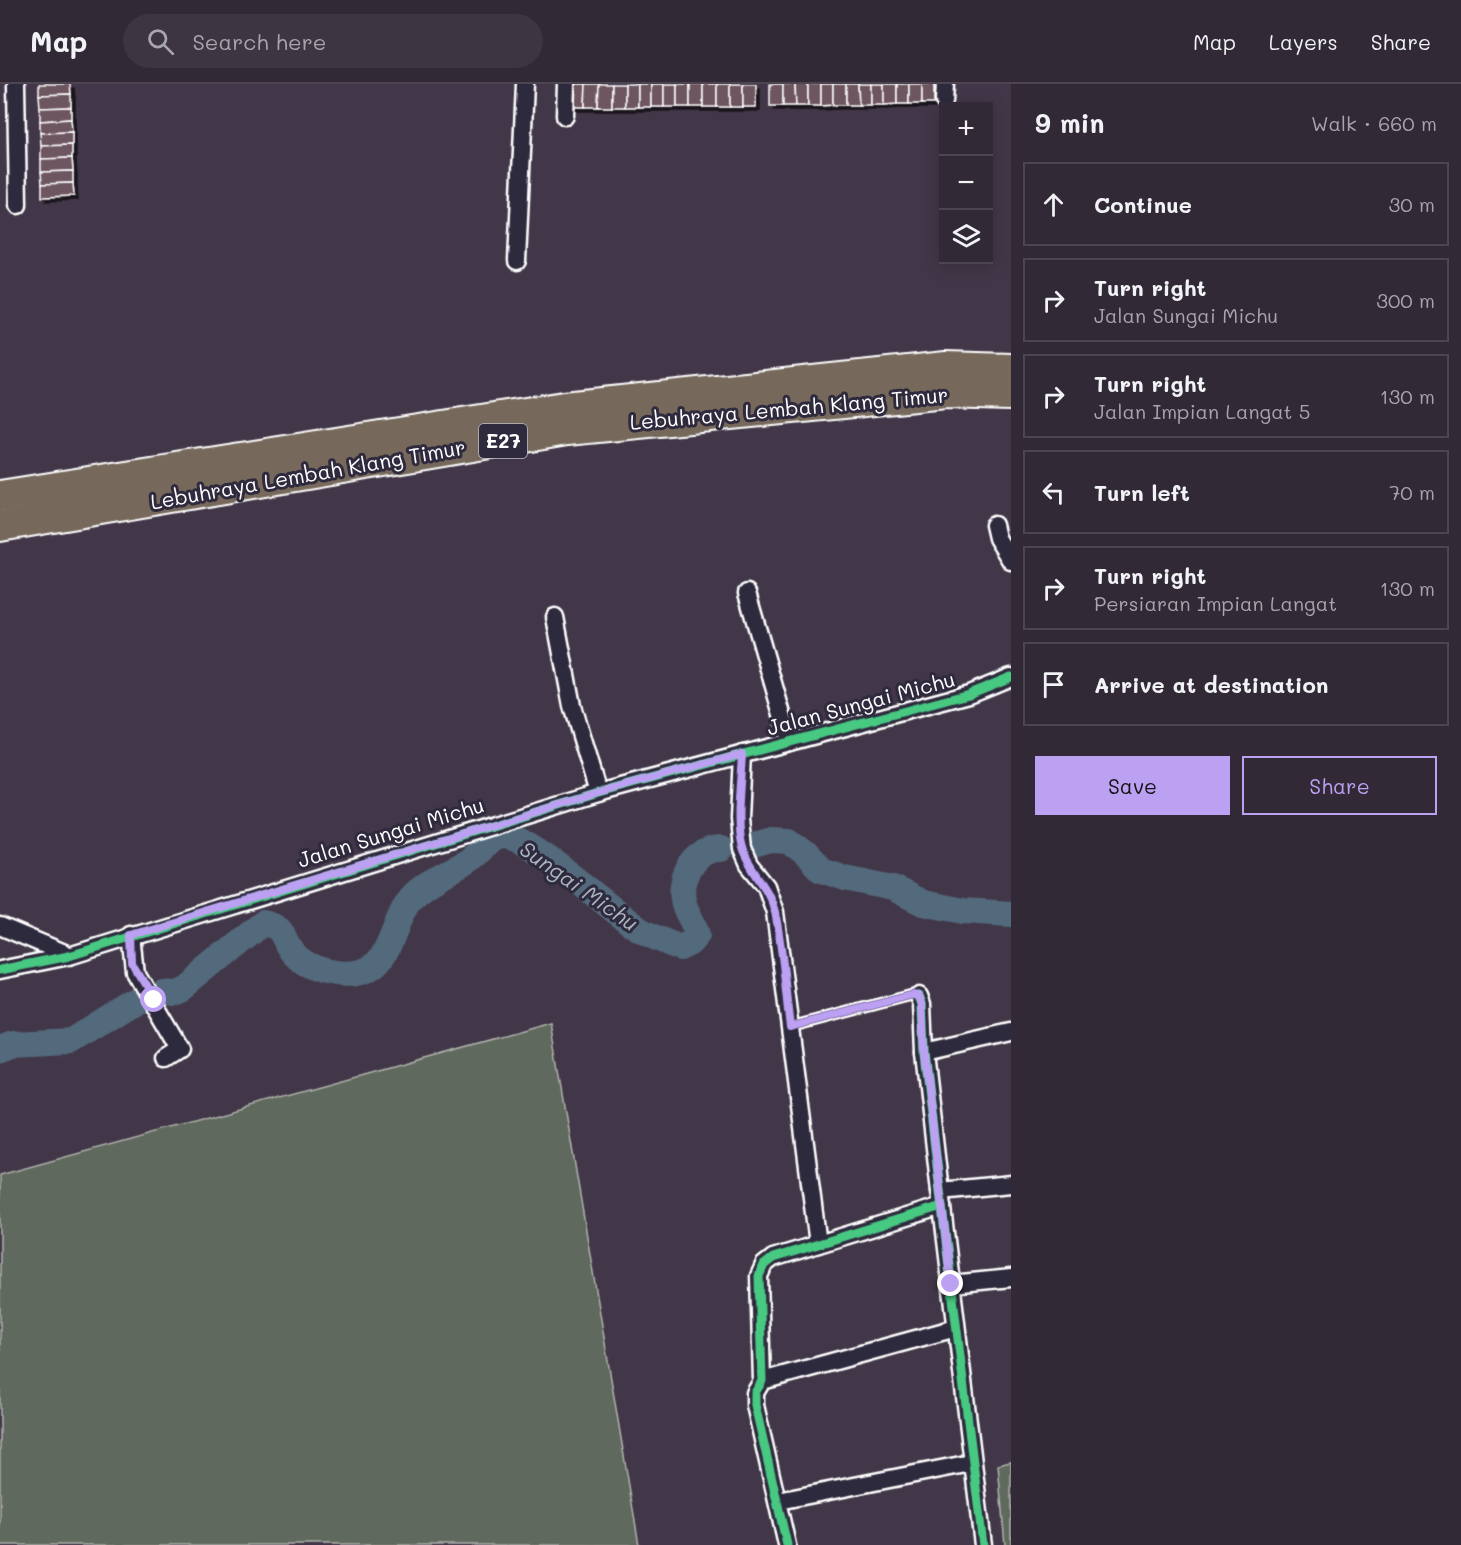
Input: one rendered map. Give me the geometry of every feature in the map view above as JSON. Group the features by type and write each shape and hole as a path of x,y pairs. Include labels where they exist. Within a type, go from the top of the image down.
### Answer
{"highway":[{"name":"Lebuhraya Lembah Klang Timur","path":"0,496 564,407 946,367 1011,369"},
{"name":"Lebuhraya Lembah Klang Timur","path":"0,526 567,430 946,393 1011,395"}],"street":[{"path":"16,84 18,205"},
{"path":"517,261 525,84"},
{"path":"565,116 566,84"},
{"path":"944,101 945,84"},
{"path":"994,525 997,538 1011,561"},
{"path":"747,593 790,742"},
{"path":"555,617 572,706 598,793"},
{"name":"Jalan Sungai Michu","path":"0,970 69,956 131,935 598,793 969,694 1011,677"},
{"path":"742,754 739,819 742,849 749,865 766,886 775,912 818,1244"},
{"path":"0,926 69,956"},
{"path":"131,935 135,972 180,1049 165,1058"},
{"path":"919,996 922,1004 924,1052 971,1463 983,1545"},
{"path":"924,1052 1011,1032"},
{"path":"787,1545 755,1405 755,1393 762,1381 759,1276 764,1265 773,1258 818,1244 941,1198 1011,1184"},
{"path":"951,1284 1011,1278"},
{"path":"762,1381 956,1328"},
{"path":"778,1501 971,1463"}],"lane":[{"path":"790,1027 912,995 919,996"}],"shaded area":[{"path":"551,1023 639,1545 0,1545 0,1175"},
{"path":"1011,1462 1011,1545 1005,1545 998,1465"}],"building":[{"path":"39,84 70,84 71,94 39,95"},
{"path":"572,84 586,84 585,107 572,107"},
{"path":"586,84 599,84 598,107 585,107"},
{"path":"599,84 612,84 612,107 598,107"},
{"path":"612,84 625,84 625,107 612,107"},
{"path":"625,84 638,84 638,107 625,107"},
{"path":"638,84 651,84 651,107 638,107"},
{"path":"651,84 664,84 664,107 651,107"},
{"path":"664,84 677,84 677,107 664,107"},
{"path":"677,84 690,84 690,107 677,107"},
{"path":"690,84 703,84 703,107 690,107"},
{"path":"703,84 717,84 717,107 703,107"},
{"path":"717,84 730,84 730,107 717,107"},
{"path":"730,84 743,84 743,107 730,107"},
{"path":"743,84 756,84 756,107 743,107"},
{"path":"770,84 783,84 783,106 770,106"},
{"path":"783,84 795,84 796,106 783,106"},
{"path":"795,84 808,84 808,106 796,106"},
{"path":"808,84 821,84 821,106 808,106"},
{"path":"821,84 833,84 833,105 821,106"},
{"path":"833,84 846,84 846,105 833,105"},
{"path":"846,84 858,84 859,105 846,105"},
{"path":"858,84 871,84 871,105 859,105"},
{"path":"871,84 884,84 884,105 871,105"},
{"path":"884,84 897,84 897,104 884,105"},
{"path":"897,84 909,84 909,104 897,104"},
{"path":"909,84 922,84 922,104 909,104"},
{"path":"922,84 934,84 934,104 922,104"},
{"path":"71,94 71,107 40,108 39,95"},
{"path":"71,107 71,119 40,121 40,108"},
{"path":"71,119 72,132 40,133 40,121"},
{"path":"72,132 72,145 41,146 40,133"},
{"path":"72,145 72,158 41,159 41,146"},
{"path":"72,158 73,171 41,172 41,159"},
{"path":"73,171 73,183 42,184 41,172"},
{"path":"73,183 74,196 42,197 42,184"}],"waterway":[{"name":"Sungai Michu","path":"161,991 175,992 184,988 263,923 280,931 293,953 313,967 348,974 368,969 384,953 404,909 416,892 470,859 494,838 504,836 517,840 552,861 639,929 680,948 690,943 697,935 682,894 686,875 696,859 711,850 721,849"},
{"name":"Sungai Michu","path":"757,844 771,840 789,841 805,853 821,870 845,878 893,888 923,903 963,911 1011,914"},
{"name":"Sungai Michu","path":"0,1049 13,1044 71,1041 141,997"}],"cycle path":[{"path":"0,970 69,956 598,793 969,694 1011,677"},
{"path":"919,996 922,1004 924,1052 983,1545"},
{"path":"787,1545 755,1405 755,1393 762,1381 759,1276 764,1265 773,1258 942,1206"}],"route":[{"path":"154,1000 135,972 132,963 131,935 598,793 742,754 739,819 742,849 749,865 766,886 775,912 790,1027 912,995 919,996 922,1004 924,1052 951,1284"}]}
